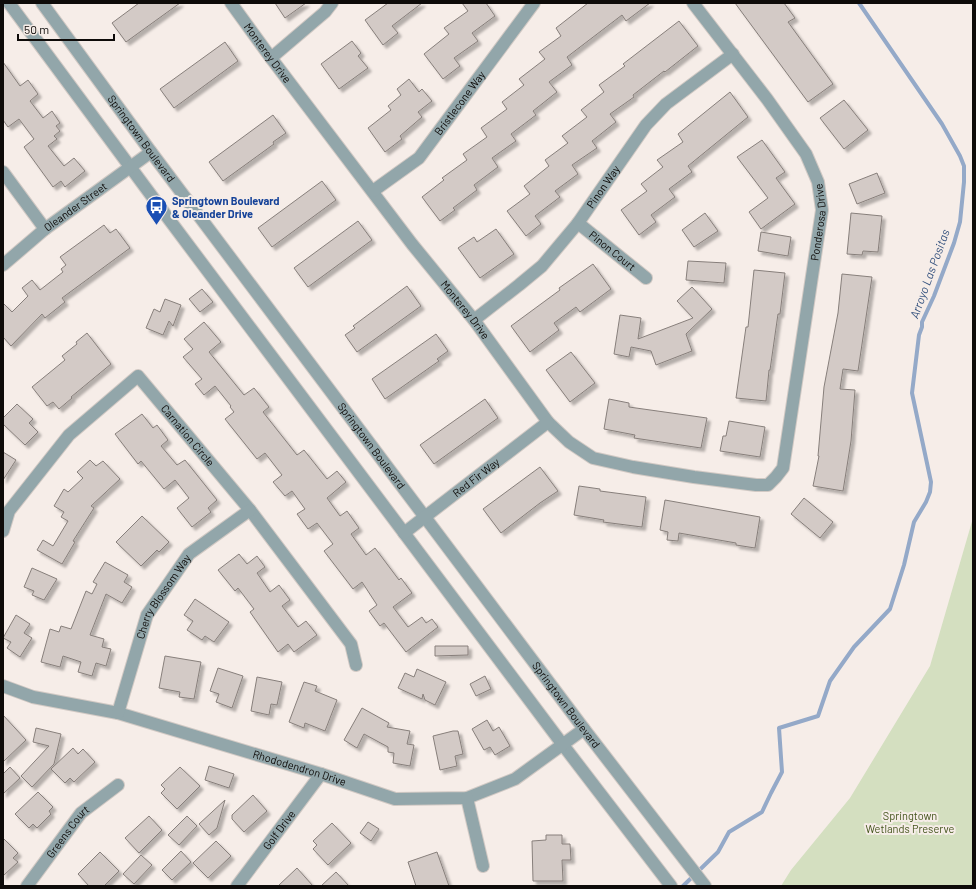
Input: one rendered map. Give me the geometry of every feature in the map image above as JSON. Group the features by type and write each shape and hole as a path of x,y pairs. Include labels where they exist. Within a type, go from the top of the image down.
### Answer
{"street":[{"path":"9,3 130,168 563,745 671,886"},
{"name":"Springtown Boulevard","path":"42,3 151,152 425,518 704,885"},
{"name":"Monterey Drive","path":"231,3 412,244 474,320 548,422 569,442 593,458 694,477 768,485 776,478"},
{"path":"271,58 325,12 332,3"},
{"name":"Bristlecone Way","path":"373,191 419,158 534,3"},
{"name":"Ponderosa Drive","path":"693,3 733,54 806,154 818,182 822,210 783,468 776,478"},
{"name":"Pinon Way","path":"474,320 542,266 578,223 646,126 666,104 733,54"},
{"name":"Oleander Street","path":"3,265 45,229 151,152"},
{"path":"3,172 45,229"},
{"name":"Pinon Court","path":"578,223 646,278"},
{"name":"Carnation Circle","path":"3,530 6,509 68,435 138,376 250,510 351,644 356,665"},
{"name":"Red Fir Way","path":"404,533 548,422"},
{"name":"Cherry Blossom Way","path":"118,713 147,615 189,554 250,510"},
{"name":"Rhododendron Drive","path":"3,686 33,697 118,713 321,774 395,799 467,798 515,779 584,729"},
{"name":"Golf Drive","path":"237,886 321,774"},
{"name":"Greens Court","path":"27,886 81,813 118,785"},
{"path":"467,798 483,866"}],"green space":[{"name":"Springtown Wetlands Preserve","path":"973,518 973,886 781,886 791,870 850,798 930,666"}],"building":[{"path":"139,3 180,3 126,42 112,23"},
{"path":"275,3 306,3 285,18"},
{"path":"388,3 422,3 392,26 398,33 383,45 365,20"},
{"path":"462,3 486,3 495,16 472,33 478,41 454,58 460,66 443,79 424,54 449,34 444,28 468,11"},
{"path":"588,3 650,3 626,21 622,15 567,57 572,65 549,82 557,92 533,111 536,115 511,134 516,141 492,158 498,167 474,185 477,190 453,208 455,210 440,221 422,197 444,180 442,178 467,160 463,154 487,137 481,128 507,109 502,102 524,85 519,79 545,59 539,52 561,36 556,28"},
{"path":"735,3 784,3 795,18 788,22 833,84 808,102"},
{"path":"679,21 698,46 633,95 634,97 610,114 616,122 592,141 597,148 572,165 578,174 555,191 560,197 535,216 541,224 526,236 507,211 530,194 524,186 549,166 545,160 568,143 562,136 587,117 581,110 604,92 599,85 625,66 623,64"},
{"path":"352,41 361,53 358,56 368,68 339,89 321,64"},
{"path":"225,42 238,61 174,108 160,89"},
{"path":"3,62 20,86 28,80 38,94 30,101 43,118 52,111 60,123 56,126 60,131 54,136 57,139 48,146 64,166 74,158 85,171 65,187 61,181 53,187 24,147 34,139 19,119 8,127 3,120"},
{"path":"409,79 419,92 422,89 432,101 418,112 422,117 400,136 402,139 385,152 368,128 391,110 388,106 401,95 397,89"},
{"path":"730,92 748,117 688,166 692,172 669,189 675,197 651,215 656,222 639,235 621,210 647,191 641,184 663,167 657,160 683,142 678,134"},
{"path":"844,100 868,130 844,149 820,118"},
{"path":"273,115 286,133 273,142 274,144 223,181 209,162"},
{"path":"762,140 785,172 776,178 795,204 761,229 749,212 768,198 737,157"},
{"path":"877,173 885,193 857,204 849,184"},
{"path":"322,181 336,200 272,247 258,228"},
{"path":"705,213 718,231 694,247 682,230"},
{"path":"851,213 882,216 878,252 863,251 862,255 847,254"},
{"path":"358,221 372,240 308,287 294,268"},
{"path":"104,225 110,233 116,229 130,248 62,298 65,302 45,318 42,314 11,346 3,337 3,303 12,312 28,296 22,288 32,280 40,290 63,272 61,269 66,265 60,257"},
{"path":"496,229 514,254 480,278 458,248 474,237 477,242"},
{"path":"761,232 791,237 788,256 758,251"},
{"path":"688,261 726,263 724,283 686,280"},
{"path":"593,264 611,289 580,312 576,307 554,323 559,330 530,352 511,326 560,290 559,288"},
{"path":"754,270 785,273 780,314 778,314 769,370 766,401 736,398 746,327 748,327"},
{"path":"842,274 872,277 858,371 843,369 840,389 855,390 851,441 843,491 813,486 819,456 824,387 838,313"},
{"path":"407,286 421,306 357,352 345,335 355,328 353,326"},
{"path":"692,287 712,309 686,334 692,351 656,365 651,351 631,347 629,357 614,354 620,315 641,318 638,339 693,318 677,301"},
{"path":"202,289 213,302 200,312 189,299"},
{"path":"165,299 181,305 173,326 169,321 163,335 146,328 154,309 160,312"},
{"path":"204,322 221,342 209,352 244,395 254,388 269,407 263,412 297,455 304,450 327,479 337,471 346,482 327,498 340,516 347,511 359,528 351,534 366,555 375,548 399,580 401,578 412,593 393,607 408,627 422,617 426,623 432,619 438,627 406,652 384,623 380,626 369,611 377,605 362,582 353,589 324,551 333,544 317,523 308,529 297,514 305,509 292,491 285,496 273,482 282,475 265,453 257,459 225,419 234,412 230,407 231,406 215,386 204,395 195,384 202,379 183,357 193,349 184,339"},
{"path":"87,333 111,364 71,397 72,398 59,409 53,402 47,406 32,387 65,360 62,356 77,344 76,342"},
{"path":"436,334 448,351 437,359 439,361 385,399 372,379"},
{"path":"571,352 595,383 570,402 546,370"},
{"path":"485,399 498,418 434,464 420,445"},
{"path":"609,399 629,403 629,407 707,418 701,448 634,438 635,435 604,429"},
{"path":"17,404 33,419 29,423 38,432 25,445 3,424 3,418"},
{"path":"142,414 153,428 157,425 168,440 161,446 177,465 185,460 217,500 208,508 211,512 192,527 177,508 189,498 175,480 164,489 141,461 138,464 115,434"},
{"path":"729,421 765,427 760,457 720,451 723,436 726,436"},
{"path":"3,452 16,460 3,480"},
{"path":"90,460 96,466 103,461 120,479 91,506 94,508 73,541 75,542 62,564 37,550 43,540 53,546 68,521 61,517 64,512 54,506 64,489 68,492 83,478 77,472"},
{"path":"540,467 558,491 501,533 483,509"},
{"path":"579,486 600,489 600,491 646,497 642,527 603,522 604,520 574,515"},
{"path":"804,498 833,522 820,538 791,514"},
{"path":"665,500 760,517 755,548 736,545 736,543 679,533 678,541 667,540 668,532 660,530"},
{"path":"142,516 169,542 159,552 157,550 141,566 116,542"},
{"path":"239,554 247,564 257,556 265,567 257,573 270,592 279,585 290,600 282,606 298,627 306,621 317,635 294,652 288,644 278,652 250,612 254,609 238,588 235,591 218,570"},
{"path":"105,562 128,575 124,582 132,587 122,603 106,594 90,635 104,639 102,647 111,649 106,666 96,663 92,676 78,672 81,662 63,656 60,667 41,662 50,629 59,632 61,626 71,629 86,591 92,594 97,584 93,582"},
{"path":"32,568 57,579 44,600 32,595 34,591 24,587"},
{"path":"195,599 229,622 214,642 205,636 202,640 187,630 193,621 184,615"},
{"path":"16,615 30,624 24,633 32,638 20,657 7,648 11,642 3,638"},
{"path":"435,646 468,646 468,655 435,656"},
{"path":"165,656 201,662 194,699 179,697 180,692 159,688"},
{"path":"218,668 243,676 232,708 216,702 219,694 210,691"},
{"path":"417,669 446,682 435,705 425,700 423,694 422,699 398,688 405,673 414,677"},
{"path":"485,676 491,689 476,696 470,684"},
{"path":"257,677 282,682 277,705 271,704 269,715 251,711"},
{"path":"304,682 317,686 315,691 337,700 325,731 305,723 304,728 289,722"},
{"path":"362,708 389,723 387,727 410,731 407,744 414,745 410,766 393,763 394,753 388,752 388,747 364,734 357,748 344,740"},
{"path":"3,715 26,740 3,762"},
{"path":"487,720 493,731 499,727 510,746 495,755 490,747 484,750 472,729"},
{"path":"36,728 61,734 54,764 32,787 21,776 49,746 33,742"},
{"path":"458,731 463,754 455,756 457,766 440,770 433,736"},
{"path":"73,748 78,754 83,749 95,762 74,782 70,778 65,783 51,769"},
{"path":"209,766 234,774 229,788 205,780"},
{"path":"10,767 20,778 3,794 3,774"},
{"path":"180,767 200,786 177,809 161,793 165,789 161,785"},
{"path":"38,792 53,807 49,811 51,814 37,828 33,824 29,828 15,814"},
{"path":"253,795 267,811 244,832 232,819 232,815"},
{"path":"225,800 217,828 209,835 199,824"},
{"path":"149,816 162,830 139,853 125,838"},
{"path":"187,816 197,826 179,845 168,835"},
{"path":"368,822 379,829 371,841 360,833"},
{"path":"332,823 351,843 328,865 313,849 317,845 313,841"},
{"path":"546,835 562,835 562,844 570,844 571,860 562,860 563,881 533,881 532,841 546,840"},
{"path":"3,838 18,853 13,858 18,862 3,876"},
{"path":"216,841 231,856 208,878 193,863"},
{"path":"181,851 191,862 172,880 162,870"},
{"path":"100,852 119,871 104,886 89,886 78,874"},
{"path":"437,852 449,886 416,886 408,862"},
{"path":"141,855 152,865 134,884 123,874"},
{"path":"297,868 313,886 278,886"},
{"path":"336,872 349,886 321,886"}],"waterway":[{"name":"Arroyo Las Positas","path":"683,886 718,852 729,832 762,812 782,772 779,728 818,716 830,681 854,647 890,609 904,565 914,522 930,492 931,482 912,393 922,322 934,296 954,243 960,222 964,166 942,124 859,3"}],"place":[{"name":"Springtown Boulevard & Oleander Drive","path":"157,226"}]}
